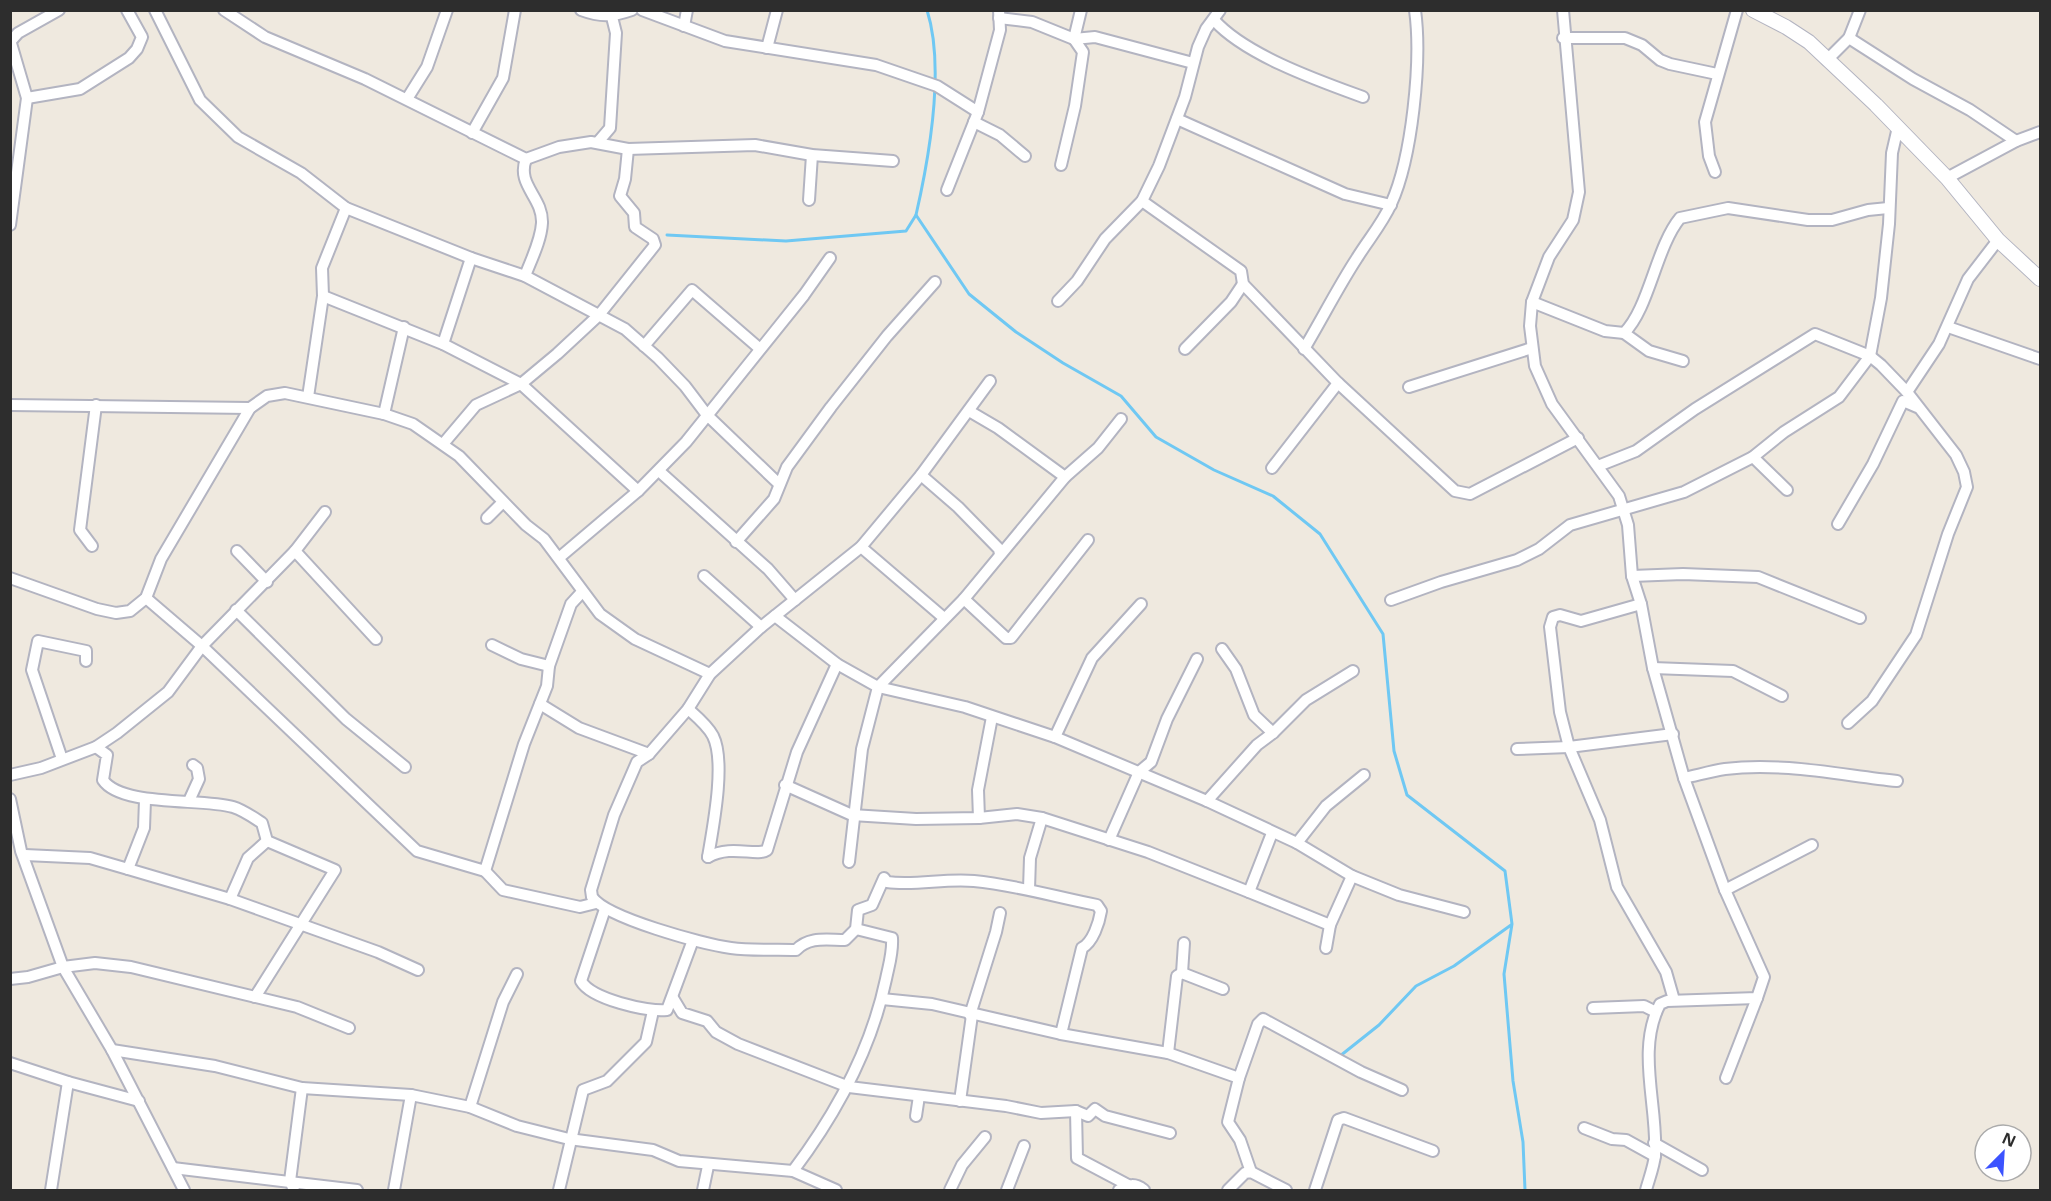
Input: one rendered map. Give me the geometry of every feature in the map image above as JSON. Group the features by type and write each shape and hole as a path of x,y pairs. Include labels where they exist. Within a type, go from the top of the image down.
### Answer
{"street":[{"path":"10,225 27,98 11,41 18,33 59,10"},
{"path":"27,98 80,89 129,58 137,49 142,38 127,10"},
{"path":"154,10 173,52 201,100 218,120 238,137 301,173 346,208 471,258 525,276 625,329 685,386 707,415 779,484"},
{"path":"224,10 265,37 407,99 526,159 559,147 598,142 628,149 755,145 812,155 893,161"},
{"path":"407,99 427,67 447,10"},
{"path":"472,133 503,78 514,10"},
{"path":"581,10 596,16 612,17 632,10"},
{"path":"642,10 725,40 876,65 932,85 1025,156"},
{"path":"684,26 687,10"},
{"path":"766,48 777,10"},
{"path":"1081,10 1074,39 1083,52"},
{"path":"1304,349 1391,205 1405,167 1417,48 1414,10"},
{"path":"1563,10 1563,38 1579,192 1573,220 1549,257 1532,302 1532,348 1542,387 1618,496 1628,525 1632,576 1641,604 1653,668 1684,778 1725,890 1764,976 1726,1078"},
{"path":"1715,172 1705,133 1717,74 1737,10"},
{"path":"1753,10 1786,27 1827,60 1898,127 1947,178 1998,240 2040,279"},
{"path":"1827,60 1849,38 1860,10"},
{"path":"947,190 976,117 1000,30 999,14 1032,21 1074,39 1095,37 1193,63"},
{"path":"1058,302 1077,281 1106,239 1142,201 1177,119 1193,63 1206,29 1217,15 1224,31 1258,51 1316,80 1363,97"},
{"path":"598,142 610,128 616,33 612,17"},
{"path":"1061,165 1075,106 1083,52 1095,37"},
{"path":"1563,38 1625,38 1642,45 1670,64 1717,74"},
{"path":"1849,38 1922,84 1970,110 2016,141"},
{"path":"1177,119 1345,194 1391,205"},
{"path":"1391,600 1441,582 1517,560 1539,549 1570,525 1684,492 1753,457 1784,432 1839,397 1869,356 1881,298 1889,224 1892,153 1898,127"},
{"path":"1947,178 2016,141 2040,132"},
{"path":"444,444 476,405 521,384 599,315 655,245 653,239 635,227 634,213 620,195 625,179 628,149"},
{"path":"809,200 812,155"},
{"path":"525,276 536,249 542,222 537,198 528,190 523,175 526,159"},
{"path":"1142,201 1240,271 1243,284 1304,349 1455,491 1470,494 1578,438"},
{"path":"308,397 323,296 322,268 346,208"},
{"path":"1624,333 1633,320 1666,240 1680,218 1728,208 1808,220 1832,220 1868,210 1888,208"},
{"path":"1907,392 1948,327 1968,279 1998,240"},
{"path":"442,344 471,258"},
{"path":"560,557 659,471 804,295 830,258"},
{"path":"736,542 774,499 788,467 831,407 887,336 935,282"},
{"path":"1185,349 1231,302 1243,284"},
{"path":"644,346 692,290 759,348"},
{"path":"323,296 404,327 521,384 638,491"},
{"path":"1532,302 1605,331 1624,333 1649,351 1683,361"},
{"path":"384,414 404,327"},
{"path":"1948,327 2040,359"},
{"path":"1598,466 1636,450 1809,336 1822,335 1846,348 1869,356 1907,392 1956,455 1964,472 1967,487 1948,534 1916,635 1872,701 1848,723"},
{"path":"1409,387 1532,348"},
{"path":"693,940 667,1010 653,1011 614,1000 583,986 581,981 601,906 591,890 614,815 637,762 649,754 688,709 710,675 761,627 861,547 921,475 990,381"},
{"path":"1272,468 1338,383"},
{"path":"10,578 97,609 116,613 130,611 146,598 161,559 250,408 267,396 276,394 308,397 384,414 413,424 444,444 544,539 560,557 582,592 600,614 625,633 710,675"},
{"path":"1838,524 1873,464 1904,400 1920,408"},
{"path":"10,405 250,408"},
{"path":"92,546 80,530 96,405"},
{"path":"969,411 1016,441 1065,477"},
{"path":"849,862 852,815 861,749 878,687 964,599 1065,477 1098,448 1121,419"},
{"path":"1753,457 1787,490"},
{"path":"659,471 768,569 795,600"},
{"path":"921,475 958,507 999,549 1000,554"},
{"path":"487,518 503,502"},
{"path":"10,775 41,768 96,747 117,734 168,692 202,646 267,582 325,512"},
{"path":"964,599 1006,638 1011,638 1088,540"},
{"path":"861,547 944,618"},
{"path":"237,551 267,582"},
{"path":"295,551 376,639"},
{"path":"1632,576 1683,574 1758,577 1860,618"},
{"path":"704,576 761,627"},
{"path":"484,871 547,686 549,666 571,604 582,592"},
{"path":"146,598 202,646 417,851 484,871 503,890 580,907 601,906 693,940 732,948 796,950 802,943 811,940 845,940 856,929 858,910 872,905 884,878 887,882 906,884 972,881 1029,889 1097,905 1101,911 1089,944 1082,948 1061,1034"},
{"path":"1055,737 1092,658 1141,604"},
{"path":"1641,604 1581,621 1560,615 1552,617 1550,627 1560,712 1569,747 1600,820 1617,887 1666,972 1674,1000"},
{"path":"236,610 346,719 405,767"},
{"path":"776,616 837,663 878,687 965,707 1055,737 1208,801 1297,843 1352,876 1399,895 1464,912"},
{"path":"62,759 32,670 38,641 86,651 86,661"},
{"path":"492,645 521,659 549,666"},
{"path":"1222,650 1236,669 1254,715 1273,734"},
{"path":"1109,840 1138,772 1151,762 1167,719 1197,659"},
{"path":"688,709 708,729 714,739 718,791 708,856 721,850 739,849 759,853 767,850 785,785 837,663"},
{"path":"1653,668 1733,671 1782,696"},
{"path":"1208,801 1257,745 1273,734 1306,700 1353,671"},
{"path":"540,704 579,728 649,754"},
{"path":"979,818 978,790 992,717"},
{"path":"1517,749 1569,747 1673,734"},
{"path":"96,747 107,756 105,783 145,800 189,801 235,807 262,823 267,841"},
{"path":"189,801 200,779 197,768 193,765"},
{"path":"1684,778 1724,769 1764,768 1805,769 1897,781"},
{"path":"1297,843 1326,806 1364,775"},
{"path":"785,785 852,815 979,818 1017,814 1042,818 1109,840 1249,892 1330,925"},
{"path":"10,799 19,851 63,967 112,1050 184,1191"},
{"path":"128,869 144,828 145,800"},
{"path":"1029,889 1030,858 1042,818"},
{"path":"1249,892 1272,833"},
{"path":"230,899 248,858 267,841"},
{"path":"255,997 335,870 267,841"},
{"path":"1725,890 1812,845"},
{"path":"19,851 90,858 230,899 378,952 418,970"},
{"path":"1326,948 1330,925 1352,876"},
{"path":"960,1101 971,1015 1000,913"},
{"path":"793,1171 820,1135 849,1087 882,999 892,958 892,938 856,929"},
{"path":"1168,1053 1176,979 1182,973 1184,943"},
{"path":"10,979 28,977 63,967 95,963 131,967 297,1007 349,1028"},
{"path":"1182,973 1222,988"},
{"path":"470,1107 503,1002 517,974"},
{"path":"673,998 682,1013 708,1021 716,1032 724,1037 849,1087 1041,1113 1076,1111 1088,1116 1095,1109 1105,1116 1170,1133"},
{"path":"1646,1191 1655,1156 1649,1068 1652,1031 1660,1004 1674,1000 1757,998"},
{"path":"882,999 932,1004 971,1015 1061,1034 1168,1053 1239,1078"},
{"path":"1593,1008 1644,1006 1656,1012"},
{"path":"559,1191 569,1139 583,1090 607,1081 646,1042 653,1011"},
{"path":"1251,1172 1240,1140 1228,1122 1239,1078 1258,1024 1263,1019 1361,1072 1402,1090"},
{"path":"112,1050 215,1066 302,1088 411,1095 470,1107 517,1125 569,1139 653,1150 679,1161 708,1166 793,1171 823,1187 836,1191"},
{"path":"10,1063 68,1082 139,1101"},
{"path":"51,1191 68,1082"},
{"path":"292,1186 302,1088"},
{"path":"394,1191 411,1095"},
{"path":"916,1116 919,1096"},
{"path":"1076,1111 1077,1158 1124,1188 1138,1186 1144,1191"},
{"path":"1315,1191 1338,1120 1344,1118 1432,1151"},
{"path":"1584,1128 1612,1138 1626,1140 1655,1156"},
{"path":"950,1191 962,1165 985,1137"},
{"path":"1654,1143 1702,1170"},
{"path":"1007,1191 1024,1146"},
{"path":"703,1191 708,1166"},
{"path":"173,1168 292,1186 357,1191"},
{"path":"1228,1191 1245,1173 1251,1172 1286,1191"}],"waterway":[{"path":"927,10 935,58 935,85 930,140 916,215 969,294 1016,332 1063,363 1121,396 1156,437 1214,470 1273,496 1320,534 1383,634 1394,751 1407,795 1505,871 1512,924 1504,974 1513,1081 1523,1142 1525,1190"},
{"path":"667,235 786,241 906,231 916,215"},
{"path":"1340,1056 1379,1025 1416,986 1454,966 1511,925"}]}
